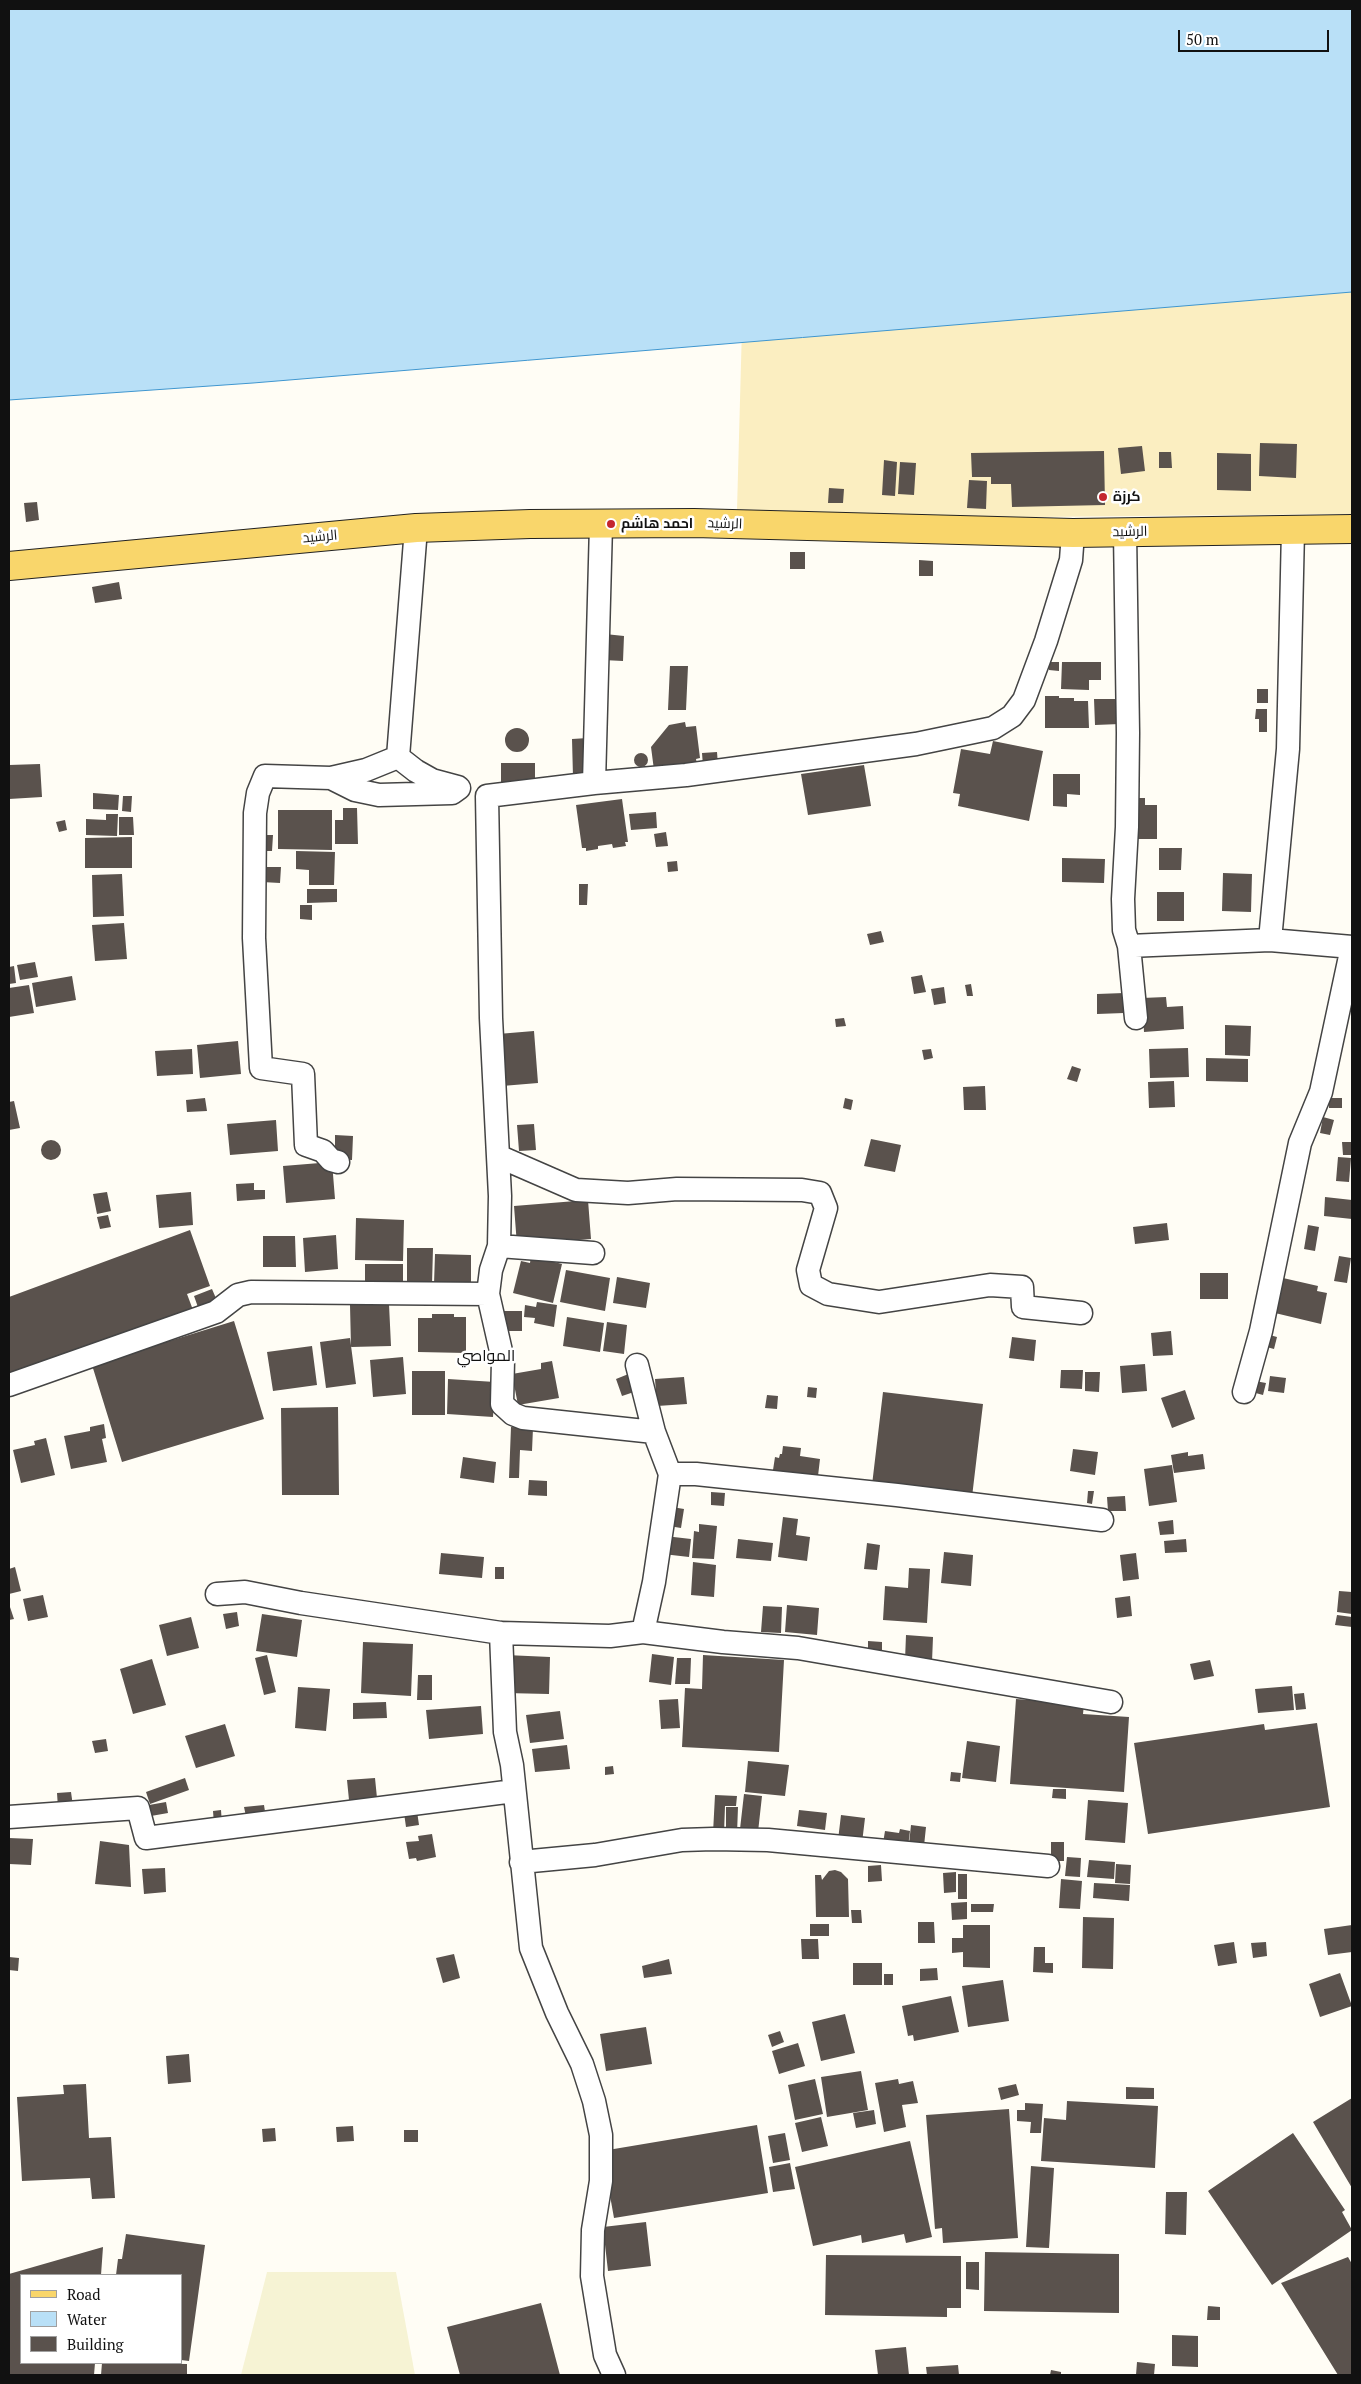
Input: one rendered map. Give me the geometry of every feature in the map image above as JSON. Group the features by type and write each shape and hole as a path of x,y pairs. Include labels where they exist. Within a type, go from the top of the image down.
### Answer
{"main road":[{"name":"الرشيد","path":"9,566 416,528 530,524 694,523 1073,533 1352,529"}],"street":[{"path":"594,783 601,525"},
{"path":"398,757 416,528"},
{"path":"1270,940 1288,749 1293,530"},
{"path":"1125,532 1128,733 1127,827 1123,899 1124,930 1129,946 1136,1018"},
{"path":"398,757 416,771 432,780 486,796 594,783 686,775 916,744 993,728 1012,716 1024,700 1046,641 1071,560 1073,533"},
{"path":"338,1162 332,1160 323,1151 306,1145 303,1074 261,1068 254,938 255,813 258,793 265,776 331,778 366,770 398,757"},
{"path":"331,778 355,790 380,795 452,793 459,788"},
{"path":"486,796 492,1018 500,1196 498,1246 491,1270 488,1294 503,1360 502,1404 513,1414 523,1418 654,1432"},
{"path":"1129,946 1270,940 1352,947 1321,1092 1300,1143 1261,1331 1244,1392"},
{"path":"498,1156 576,1190 628,1193 678,1190 802,1190 820,1194 826,1208 808,1270 812,1285 828,1294 879,1302 990,1285 1022,1287 1023,1307 1081,1314"},
{"path":"498,1246 593,1253"},
{"path":"9,1385 216,1312 238,1295 251,1292 488,1294"},
{"path":"637,1366 654,1432 670,1474 654,1582 643,1632"},
{"path":"670,1474 696,1474 897,1495 1102,1520"},
{"path":"217,1594 244,1592 301,1603 501,1633 610,1636 643,1632 723,1642 798,1648 1111,1702"},
{"path":"501,1633 504,1723 512,1765 530,1948 557,2013 582,2064 594,2101 601,2135 601,2181 593,2230 592,2276 604,2346 614,2375"},
{"path":"9,1817 138,1808 146,1838 514,1791"},
{"path":"521,1862 595,1854 682,1840 713,1839 768,1840 1048,1866"}],"shaded area":[{"path":"267,2272 396,2272 415,2375 241,2375"}],"sand":[{"path":"1352,201 1352,514 928,518 737,510 744,254"}],"water":[{"path":"9,9 1352,9 1352,292 253,383 9,400"}],"building":[{"path":"1260,443 1297,444 1296,478 1259,476"},
{"path":"1142,446 1145,471 1121,474 1118,448"},
{"path":"1104,451 1105,505 1012,507 1011,484 991,484 991,477 972,477 971,453"},
{"path":"1159,452 1171,452 1172,468 1159,468"},
{"path":"1217,453 1251,454 1251,491 1217,490"},
{"path":"884,460 897,462 895,496 882,495"},
{"path":"900,462 916,463 914,495 898,494"},
{"path":"969,480 987,481 986,509 967,508"},
{"path":"829,488 844,489 843,503 828,503"},
{"path":"37,502 39,520 26,522 24,503"},
{"path":"790,552 805,552 805,569 790,569"},
{"path":"919,560 933,561 933,576 919,576"},
{"path":"119,582 122,599 95,603 92,587"},
{"path":"605,634 624,636 623,661 603,660"},
{"path":"1049,662 1059,662 1059,671 1049,670"},
{"path":"1062,662 1101,662 1101,680 1089,680 1089,690 1061,689"},
{"path":"670,666 688,666 686,710 668,710"},
{"path":"1257,689 1268,689 1268,703 1257,703"},
{"path":"1045,696 1074,698 1074,701 1088,701 1089,728 1045,728"},
{"path":"1094,699 1119,699 1120,724 1095,725"},
{"path":"1256,709 1267,709 1267,732 1259,732 1259,719 1255,719"},
{"path":"685,722 686,727 696,726 700,758 696,759 697,764 654,770 651,747 669,725"},
{"path":"517,728 526,731 529,740 526,749 517,752 508,749 505,740 508,731"},
{"path":"588,738 589,776 573,777 572,739"},
{"path":"993,741 1043,751 1029,821 958,806 960,794 953,793 961,749 990,754"},
{"path":"717,752 718,765 703,766 702,753"},
{"path":"638,753 644,753 648,760 644,767 638,767 634,763 634,757"},
{"path":"501,763 535,763 535,782 501,782"},
{"path":"40,764 42,797 9,799 9,765"},
{"path":"864,765 871,806 808,815 801,774"},
{"path":"1053,774 1080,774 1080,795 1067,794 1067,807 1053,806"},
{"path":"93,793 119,795 118,810 93,809"},
{"path":"123,796 132,796 131,812 122,811"},
{"path":"1133,798 1145,798 1145,805 1157,805 1157,839 1133,839"},
{"path":"622,799 628,842 625,842 626,846 613,848 612,844 598,846 598,849 586,851 586,848 582,848 576,805"},
{"path":"343,808 357,808 358,844 335,844 335,820 343,820"},
{"path":"278,810 332,810 332,850 278,849"},
{"path":"656,812 657,828 631,830 629,814"},
{"path":"106,814 118,814 117,836 86,835 86,819 106,820"},
{"path":"119,817 133,817 134,835 119,835"},
{"path":"65,820 67,830 59,832 56,822"},
{"path":"666,832 668,846 656,847 654,834"},
{"path":"263,835 273,835 272,851 263,851"},
{"path":"132,837 132,868 85,868 85,838"},
{"path":"1159,848 1182,848 1181,870 1159,870"},
{"path":"296,851 335,852 334,885 309,885 309,870 296,869"},
{"path":"1062,858 1105,859 1104,883 1062,882"},
{"path":"677,861 678,871 668,872 667,862"},
{"path":"263,867 281,867 280,883 262,882"},
{"path":"1223,873 1252,874 1251,912 1222,911"},
{"path":"122,874 124,916 93,917 92,875"},
{"path":"579,884 588,884 587,905 579,905"},
{"path":"307,889 337,889 337,902 307,903"},
{"path":"1157,892 1184,892 1184,921 1157,921"},
{"path":"300,905 312,905 312,920 300,919"},
{"path":"124,923 127,959 95,961 92,925"},
{"path":"881,931 884,942 870,945 867,934"},
{"path":"35,962 38,977 20,980 17,965"},
{"path":"14,966 16,983 9,984 9,967"},
{"path":"922,975 926,992 914,994 911,977"},
{"path":"72,976 76,1000 36,1007 32,983"},
{"path":"971,984 973,996 967,996 965,985"},
{"path":"29,985 34,1013 9,1017 9,988"},
{"path":"944,987 946,1003 934,1005 931,989"},
{"path":"1124,993 1124,1013 1097,1014 1097,994"},
{"path":"1166,997 1167,1007 1183,1006 1184,1029 1144,1032 1142,998"},
{"path":"844,1018 846,1026 836,1027 835,1019"},
{"path":"1225,1025 1251,1026 1250,1056 1225,1055"},
{"path":"534,1031 538,1083 502,1086 498,1034"},
{"path":"238,1041 241,1074 200,1078 197,1045"},
{"path":"1188,1048 1189,1077 1150,1078 1149,1049"},
{"path":"192,1049 193,1074 157,1076 155,1051"},
{"path":"931,1049 933,1058 924,1060 922,1050"},
{"path":"1206,1058 1248,1059 1248,1082 1206,1081"},
{"path":"1072,1066 1081,1069 1077,1082 1067,1079"},
{"path":"1174,1081 1175,1107 1149,1108 1148,1082"},
{"path":"985,1086 986,1110 964,1110 963,1087"},
{"path":"205,1098 207,1111 187,1112 186,1100"},
{"path":"845,1098 853,1100 851,1110 843,1108"},
{"path":"1329,1098 1342,1098 1342,1108 1329,1108"},
{"path":"14,1101 20,1128 9,1130 9,1102"},
{"path":"1323,1117 1334,1120 1330,1135 1320,1133"},
{"path":"276,1120 278,1151 230,1155 227,1124"},
{"path":"534,1124 536,1150 519,1151 517,1125"},
{"path":"335,1135 353,1136 352,1160 335,1159"},
{"path":"871,1139 901,1145 895,1172 864,1166"},
{"path":"51,1140 58,1143 61,1150 58,1157 51,1160 44,1157 41,1150 44,1143"},
{"path":"1342,1142 1352,1142 1352,1155 1343,1155"},
{"path":"1338,1157 1351,1158 1349,1182 1336,1181"},
{"path":"332,1162 335,1199 286,1203 283,1166"},
{"path":"254,1183 254,1190 265,1190 265,1199 237,1201 236,1184"},
{"path":"107,1192 111,1211 97,1214 93,1194"},
{"path":"191,1192 193,1225 159,1228 156,1195"},
{"path":"1325,1197 1352,1200 1352,1219 1324,1216"},
{"path":"588,1200 591,1239 517,1245 514,1206"},
{"path":"108,1215 111,1227 100,1229 97,1217"},
{"path":"356,1218 404,1220 403,1261 355,1260"},
{"path":"1167,1223 1169,1240 1135,1244 1133,1227"},
{"path":"1308,1225 1319,1227 1315,1251 1304,1249"},
{"path":"190,1230 210,1286 187,1294 193,1310 9,1378 9,1297"},
{"path":"336,1235 338,1269 305,1272 303,1238"},
{"path":"263,1236 295,1236 296,1267 263,1267"},
{"path":"407,1248 433,1248 432,1285 407,1285"},
{"path":"435,1254 471,1255 471,1285 434,1284"},
{"path":"531,1256 562,1264 553,1303 513,1293 521,1261 530,1263"},
{"path":"1339,1256 1351,1258 1347,1283 1334,1281"},
{"path":"365,1264 403,1264 403,1285 365,1284"},
{"path":"566,1270 610,1278 605,1311 560,1302"},
{"path":"1200,1273 1228,1273 1228,1299 1200,1299"},
{"path":"617,1277 650,1283 646,1308 613,1303"},
{"path":"1283,1278 1318,1286 1317,1291 1327,1293 1321,1324 1275,1313"},
{"path":"212,1289 218,1303 199,1310 194,1296"},
{"path":"537,1302 557,1305 554,1327 534,1323 535,1318 524,1317 525,1305 536,1307"},
{"path":"389,1304 391,1346 351,1347 350,1305"},
{"path":"498,1311 522,1311 522,1331 498,1331"},
{"path":"432,1314 454,1314 454,1317 466,1317 466,1353 418,1352 418,1318 432,1318"},
{"path":"567,1317 604,1323 600,1352 563,1346"},
{"path":"234,1321 264,1419 122,1462 92,1365"},
{"path":"607,1322 627,1325 624,1354 603,1351"},
{"path":"1171,1331 1173,1355 1153,1356 1151,1333"},
{"path":"1266,1334 1277,1337 1274,1349 1263,1346"},
{"path":"1012,1337 1036,1340 1034,1361 1009,1358"},
{"path":"350,1338 356,1384 326,1388 320,1342"},
{"path":"312,1346 317,1385 273,1391 267,1352"},
{"path":"403,1357 406,1394 373,1397 370,1360"},
{"path":"552,1361 559,1398 518,1405 512,1374 541,1369 541,1363"},
{"path":"1145,1364 1147,1391 1122,1393 1120,1366"},
{"path":"1061,1370 1083,1370 1082,1389 1060,1388"},
{"path":"412,1371 445,1371 445,1415 412,1415"},
{"path":"1085,1372 1100,1372 1099,1392 1085,1391"},
{"path":"631,1373 637,1391 622,1396 616,1379"},
{"path":"1270,1376 1286,1378 1284,1393 1268,1391"},
{"path":"684,1377 687,1404 657,1406 655,1379"},
{"path":"448,1379 495,1382 493,1417 447,1414"},
{"path":"1255,1381 1266,1383 1263,1395 1252,1392"},
{"path":"808,1387 817,1388 816,1398 807,1397"},
{"path":"1185,1390 1195,1419 1172,1428 1161,1398"},
{"path":"883,1392 983,1404 972,1497 872,1485"},
{"path":"767,1395 778,1396 777,1409 765,1408"},
{"path":"338,1407 339,1495 282,1495 281,1408"},
{"path":"104,1424 106,1438 102,1439 107,1462 71,1469 64,1436 90,1431 90,1427"},
{"path":"511,1427 533,1428 532,1451 520,1450 519,1478 509,1478"},
{"path":"46,1438 55,1475 21,1483 13,1450 35,1445 34,1441"},
{"path":"783,1446 801,1448 800,1456 820,1459 818,1476 777,1477 778,1471 773,1470 775,1457 779,1458 780,1454 782,1454"},
{"path":"1073,1449 1098,1452 1095,1475 1070,1471"},
{"path":"1188,1452 1188,1456 1203,1454 1205,1469 1174,1473 1171,1455"},
{"path":"463,1457 496,1462 494,1483 460,1478"},
{"path":"1172,1465 1177,1502 1149,1506 1144,1469"},
{"path":"529,1480 547,1481 547,1496 528,1495"},
{"path":"1088,1491 1094,1491 1092,1504 1087,1503"},
{"path":"711,1492 725,1493 724,1506 711,1505"},
{"path":"1125,1496 1126,1511 1108,1511 1107,1497"},
{"path":"672,1507 684,1509 681,1528 669,1526"},
{"path":"783,1517 798,1519 796,1535 810,1537 807,1561 778,1557"},
{"path":"1173,1520 1174,1534 1160,1535 1158,1522"},
{"path":"699,1524 717,1526 714,1559 692,1558 694,1531 699,1532"},
{"path":"665,1536 691,1539 689,1557 663,1554"},
{"path":"738,1539 773,1543 771,1561 736,1558"},
{"path":"1186,1539 1187,1552 1165,1553 1164,1541"},
{"path":"867,1543 880,1545 877,1570 864,1569"},
{"path":"944,1552 973,1555 971,1586 941,1583"},
{"path":"441,1553 484,1557 482,1578 439,1574"},
{"path":"1136,1553 1139,1579 1123,1581 1120,1555"},
{"path":"693,1562 716,1565 714,1597 691,1595"},
{"path":"15,1567 21,1591 9,1594 9,1569"},
{"path":"495,1567 504,1567 504,1579 495,1579"},
{"path":"909,1568 930,1569 927,1623 883,1620 885,1586 908,1588"},
{"path":"1339,1591 1352,1592 1352,1614 1337,1612"},
{"path":"43,1595 48,1617 28,1621 23,1599"},
{"path":"1130,1596 1132,1616 1117,1618 1115,1598"},
{"path":"9,1604 14,1619 9,1620"},
{"path":"787,1605 819,1608 817,1635 785,1632"},
{"path":"763,1606 782,1607 781,1633 761,1632"},
{"path":"237,1612 239,1626 226,1629 223,1614"},
{"path":"262,1614 302,1620 297,1657 256,1651"},
{"path":"1337,1615 1352,1617 1352,1627 1335,1625"},
{"path":"191,1617 199,1648 167,1656 159,1625"},
{"path":"906,1635 933,1637 932,1662 905,1660"},
{"path":"868,1641 882,1642 882,1656 868,1655"},
{"path":"363,1642 413,1644 411,1696 361,1693"},
{"path":"652,1654 674,1657 671,1685 649,1682"},
{"path":"267,1655 276,1692 264,1695 255,1658"},
{"path":"506,1655 550,1657 549,1694 505,1693"},
{"path":"703,1655 784,1660 779,1752 682,1747 685,1688 702,1689"},
{"path":"677,1658 691,1658 690,1684 675,1684"},
{"path":"152,1659 166,1705 133,1714 120,1669"},
{"path":"1210,1660 1214,1676 1194,1680 1190,1664"},
{"path":"418,1675 432,1675 432,1700 417,1700"},
{"path":"1292,1686 1294,1710 1258,1713 1255,1689"},
{"path":"298,1687 330,1689 326,1731 295,1728"},
{"path":"1304,1693 1306,1709 1296,1710 1294,1694"},
{"path":"678,1699 680,1728 661,1729 659,1700"},
{"path":"1016,1699 1084,1704 1083,1714 1129,1717 1124,1792 1010,1784"},
{"path":"386,1702 387,1718 353,1719 353,1703"},
{"path":"481,1706 483,1734 429,1739 426,1710"},
{"path":"560,1711 564,1739 530,1743 526,1715"},
{"path":"1317,1723 1330,1807 1148,1834 1134,1743 1264,1724 1265,1730"},
{"path":"225,1724 235,1756 196,1768 185,1736"},
{"path":"106,1739 108,1751 95,1753 92,1741"},
{"path":"967,1741 1000,1746 996,1782 962,1778"},
{"path":"567,1745 570,1769 535,1772 532,1749"},
{"path":"748,1761 789,1765 785,1796 745,1792"},
{"path":"613,1766 614,1774 605,1775 605,1767"},
{"path":"951,1772 961,1773 960,1782 950,1781"},
{"path":"185,1778 189,1790 150,1804 146,1792"},
{"path":"375,1778 377,1798 349,1800 347,1780"},
{"path":"1053,1789 1066,1789 1066,1799 1052,1798"},
{"path":"71,1792 73,1806 58,1808 57,1793"},
{"path":"744,1794 762,1796 758,1832 740,1829"},
{"path":"715,1795 737,1796 736,1806 725,1806 724,1833 713,1833"},
{"path":"1088,1800 1128,1803 1125,1843 1085,1840"},
{"path":"166,1802 168,1813 151,1816 149,1805"},
{"path":"264,1805 266,1818 247,1821 244,1807"},
{"path":"726,1807 738,1807 737,1834 726,1833"},
{"path":"221,1810 222,1824 214,1824 213,1811"},
{"path":"799,1810 827,1813 825,1830 797,1826"},
{"path":"417,1811 419,1825 406,1827 404,1813"},
{"path":"841,1815 865,1818 862,1843 838,1840"},
{"path":"911,1825 926,1827 924,1846 909,1844"},
{"path":"900,1829 910,1831 908,1847 883,1843 885,1831 899,1833"},
{"path":"432,1834 436,1857 417,1861 416,1858 409,1859 406,1842 419,1841 418,1836"},
{"path":"9,1838 33,1839 31,1865 9,1864"},
{"path":"100,1841 129,1845 131,1887 95,1884"},
{"path":"1051,1842 1064,1842 1064,1861 1051,1861"},
{"path":"1067,1857 1081,1858 1080,1877 1065,1876"},
{"path":"1089,1860 1115,1862 1114,1879 1087,1877"},
{"path":"1116,1864 1131,1865 1130,1884 1115,1883"},
{"path":"881,1865 882,1881 868,1882 868,1866"},
{"path":"165,1868 166,1892 144,1894 142,1869"},
{"path":"829,1871 841,1872 848,1879 849,1917 816,1917 815,1875 821,1875 822,1880"},
{"path":"956,1872 956,1892 944,1893 943,1873"},
{"path":"958,1874 967,1874 967,1899 958,1899"},
{"path":"1061,1879 1082,1881 1080,1909 1059,1908"},
{"path":"1094,1883 1130,1885 1129,1901 1093,1898"},
{"path":"967,1902 967,1919 952,1920 951,1903"},
{"path":"971,1904 994,1904 993,1912 971,1912"},
{"path":"851,1910 861,1910 862,1923 852,1923"},
{"path":"1083,1917 1114,1918 1113,1969 1082,1968"},
{"path":"918,1922 934,1922 935,1943 918,1943"},
{"path":"810,1924 829,1924 829,1936 810,1936"},
{"path":"963,1925 990,1925 990,1968 963,1967 963,1952 952,1953 952,1938 963,1938"},
{"path":"1352,1925 1352,1952 1328,1955 1324,1929"},
{"path":"801,1939 818,1939 819,1959 802,1959"},
{"path":"1234,1942 1237,1963 1218,1966 1214,1945"},
{"path":"1266,1942 1267,1956 1253,1958 1251,1943"},
{"path":"1034,1947 1045,1947 1045,1963 1053,1963 1053,1973 1033,1972"},
{"path":"454,1954 460,1978 443,1983 436,1958"},
{"path":"9,1957 19,1958 18,1971 9,1970"},
{"path":"669,1959 672,1974 644,1978 642,1966"},
{"path":"853,1963 882,1963 882,1985 853,1985"},
{"path":"937,1968 938,1980 920,1981 920,1969"},
{"path":"1340,1973 1352,2006 1320,2017 1309,1984"},
{"path":"884,1974 893,1974 893,1985 884,1985"},
{"path":"1003,1980 1009,2021 968,2027 962,1986"},
{"path":"951,1996 959,2032 914,2041 913,2035 908,2036 902,2006"},
{"path":"845,2014 855,2053 821,2061 812,2022"},
{"path":"646,2027 652,2064 606,2071 600,2034"},
{"path":"780,2031 784,2042 772,2047 768,2035"},
{"path":"798,2043 805,2066 779,2074 772,2051"},
{"path":"189,2054 191,2082 168,2084 166,2056"},
{"path":"861,2071 868,2110 827,2117 821,2077"},
{"path":"815,2079 823,2114 795,2120 788,2085"},
{"path":"898,2079 899,2084 913,2081 918,2103 902,2105 906,2127 884,2132 875,2083"},
{"path":"86,2084 89,2138 111,2137 115,2198 92,2199 90,2178 22,2181 17,2097 64,2094 63,2085"},
{"path":"1016,2084 1019,2095 1001,2100 998,2088"},
{"path":"1126,2087 1154,2088 1154,2099 1126,2099"},
{"path":"1352,2098 1352,2188 1313,2122"},
{"path":"1067,2101 1158,2106 1155,2168 1041,2161 1044,2118 1066,2120"},
{"path":"1025,2103 1043,2104 1041,2133 1030,2133 1031,2122 1017,2121 1017,2110 1025,2110"},
{"path":"1009,2109 1018,2238 943,2243 942,2228 935,2229 926,2115"},
{"path":"874,2110 876,2124 856,2128 853,2113"},
{"path":"821,2117 828,2146 802,2152 795,2123"},
{"path":"757,2125 768,2193 614,2218 602,2151"},
{"path":"353,2126 354,2141 337,2142 336,2127"},
{"path":"275,2128 276,2141 263,2142 262,2129"},
{"path":"404,2130 418,2130 418,2142 404,2142"},
{"path":"785,2133 790,2160 773,2163 768,2136"},
{"path":"1293,2133 1345,2210 1342,2212 1352,2230 1272,2285 1208,2191"},
{"path":"910,2141 932,2237 906,2243 904,2234 862,2243 861,2235 813,2246 795,2167"},
{"path":"790,2163 795,2189 773,2192 769,2167"},
{"path":"1031,2166 1054,2168 1049,2248 1026,2247"},
{"path":"1166,2192 1187,2192 1186,2235 1165,2234"},
{"path":"646,2222 651,2266 608,2271 603,2227"},
{"path":"126,2234 205,2245 189,2361 182,2360 182,2274 116,2274 118,2259 122,2259"},
{"path":"103,2247 101,2274 20,2274 20,2364 95,2364 94,2375 9,2375 9,2274"},
{"path":"985,2252 1119,2254 1119,2313 984,2311"},
{"path":"826,2255 961,2256 961,2308 947,2308 947,2317 825,2315"},
{"path":"1348,2257 1352,2264 1352,2375 1338,2375 1281,2283"},
{"path":"966,2262 979,2262 979,2290 966,2289"},
{"path":"541,2303 560,2375 460,2375 447,2327"},
{"path":"1208,2306 1220,2307 1220,2320 1207,2320"},
{"path":"1172,2335 1198,2336 1198,2367 1172,2366"},
{"path":"906,2347 909,2375 878,2375 875,2350"},
{"path":"1137,2362 1155,2364 1154,2375 1136,2375"},
{"path":"102,2364 187,2364 187,2375 101,2375"},
{"path":"958,2365 959,2375 927,2375 926,2367"},
{"path":"1051,2370 1061,2372 1061,2375 1050,2375"}],"place":[{"name":"كرزة","path":"1103,497"},
{"name":"احمد هاشم","path":"611,524"}],"district":[{"name":"المواصي","path":"486,1356"}]}
